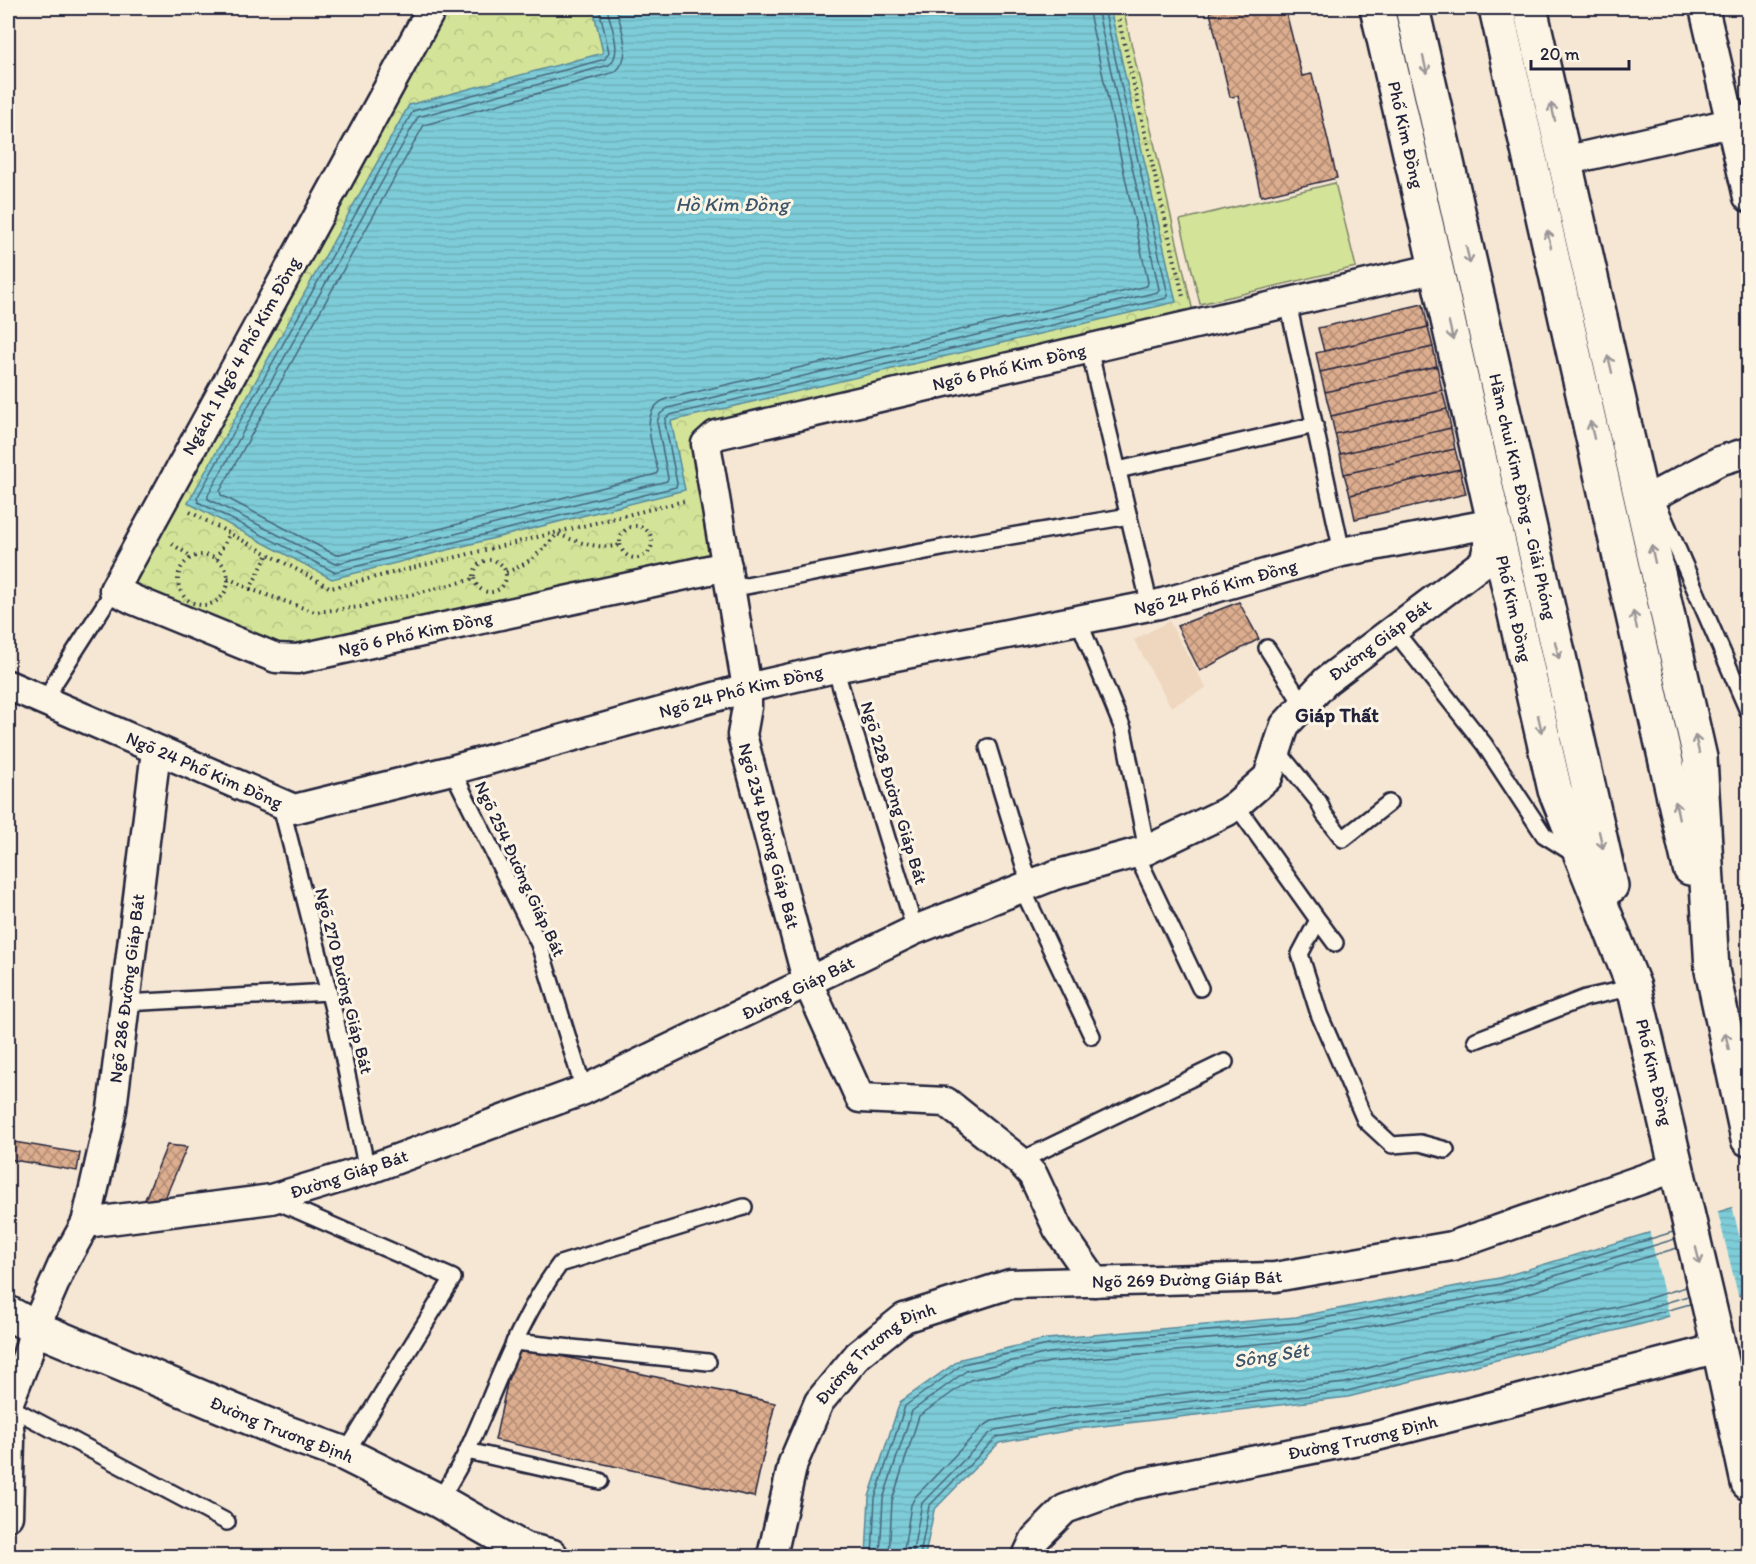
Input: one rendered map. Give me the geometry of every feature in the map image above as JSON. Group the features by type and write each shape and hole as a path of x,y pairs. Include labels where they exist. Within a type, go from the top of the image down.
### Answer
{"main road":[{"name":"Phố Kim Đồng","path":"1377,8 1555,790 1635,987 1716,1333"},
{"name":"Hầm chui Kim Đồng - Giải Phóng","path":"1412,8 1635,987"},
{"path":"1496,8 1749,1139"},
{"path":"1530,8 1564,161 1648,498 1700,758 1712,970"},
{"name":"Đường Trương Định","path":"21,1320 282,1431 345,1454 439,1501 523,1549 551,1557"},
{"path":"1716,1333 1749,1483"}],"street":[{"name":"Ngách 1 Ngõ 4 Phố Kim Đồng","path":"114,590 432,8"},
{"path":"1704,8 1740,122 1749,197"},
{"path":"1564,161 1740,122"},
{"name":"Ngõ 6 Phố Kim Đồng","path":"747,688 705,444 716,435 1437,268"},
{"path":"1648,498 1719,461 1749,453"},
{"name":"Ngõ 24 Phố Kim Đồng","path":"8,686 294,808 452,770 747,688 835,668 1150,606 1342,552 1494,523"},
{"name":"Đường Giáp Bát","path":"86,1223 271,1199 367,1170 584,1089 915,930 1055,875 1141,852 1236,805 1268,777 1285,725 1326,681 1484,562 1494,523"},
{"name":"Ngõ 6 Phố Kim Đồng","path":"114,590 276,658 297,659 729,578"},
{"name":"Ngõ 234 Đường Giáp Bát","path":"747,688 747,707 742,735 808,983"},
{"name":"Ngõ 286 Đường Giáp Bát","path":"86,1223 112,1109 156,751"},
{"name":"Ngõ 269 Đường Giáp Bát","path":"808,983 860,1098 946,1102 1020,1161 1033,1175 1058,1229 1095,1282 1275,1277 1452,1246 1677,1167"},
{"path":"8,1405 27,1356 21,1320 62,1266 86,1223"},
{"name":"Đường Trương Định","path":"772,1557 793,1463 819,1402 858,1355 904,1317 1010,1284 1095,1282"},
{"name":"Đường Trương Định","path":"1026,1557 1035,1539 1065,1509 1131,1485 1373,1437 1716,1333"},
{"path":"8,1431 8,1516"}],"lane":[{"path":"1288,303 1342,552"},
{"path":"1089,349 1150,606"},
{"path":"1118,470 1315,425"},
{"path":"1648,498 1749,711"},
{"path":"729,578 947,547 1129,516"},
{"name":"Ngách 1 Ngõ 4 Phố Kim Đồng","path":"46,702 56,682 114,590"},
{"path":"1078,619 1123,729 1141,852 1200,988"},
{"path":"1394,629 1484,744 1544,835 1583,860"},
{"path":"1267,648 1303,705"},
{"name":"Ngõ 228 Đường Giáp Bát","path":"835,668 915,930"},
{"path":"988,747 1026,887 1092,1036"},
{"path":"1276,749 1320,802 1324,814 1343,839 1389,803"},
{"name":"Ngõ 254 Đường Giáp Bát","path":"452,770 539,944 584,1089"},
{"name":"Ngõ 270 Đường Giáp Bát","path":"280,802 328,992 367,1170"},
{"path":"1236,805 1335,943"},
{"path":"1318,920 1299,954 1319,1014 1365,1120 1392,1144 1420,1143 1446,1150"},
{"path":"1476,1040 1585,998 1635,987"},
{"path":"125,1003 328,992"},
{"path":"1020,1161 1225,1062"},
{"path":"271,1199 453,1278 345,1454"},
{"path":"439,1501 467,1451 514,1342 544,1285 560,1264 744,1207"},
{"path":"514,1342 708,1362"},
{"path":"8,1405 227,1522"},
{"path":"467,1451 600,1481"}],"path":[{"path":"1116,8 1183,296"},
{"path":"184,509 331,588 685,501"},
{"path":"630,516 632,525"},
{"path":"632,525 641,525 648,530 652,538 652,547 647,554 639,558 631,558 624,553 620,545 621,536 632,525"},
{"path":"216,559 230,533"},
{"path":"557,534 586,545 610,547 620,545"},
{"path":"506,572 516,569 538,555 557,534"},
{"path":"486,551 488,560"},
{"path":"250,589 268,554"},
{"path":"205,555 216,559 225,568 228,578 225,592 216,602 203,605 190,602 180,592 177,579 182,566 192,557 205,555"},
{"path":"488,560 496,560 506,572 501,587 495,591 486,591 479,587 474,579 475,570 480,563 488,560"},
{"path":"228,578 250,589 315,612 360,607 474,579"}],"shaded area":[{"path":"1169,621 1206,688 1171,707 1134,640"}],"green space":[{"name":"Hồ Kim Đồng","path":"443,8 1123,8 1194,316 708,429 716,559 293,651 125,584"},
{"path":"1335,183 1356,267 1200,304 1180,220"}],"water":[{"name":"Hồ Kim Đồng","path":"593,8 1110,8 1176,302 671,421 685,490 332,579 188,503 409,105 603,53"},
{"name":"Sông Sét","path":"1748,1203 1748,1293 1642,1324 1348,1397 1077,1429 999,1443 934,1510 925,1556 866,1556 869,1497 900,1402 961,1359 1047,1339 1296,1317 1499,1278"}],"pier":[{"path":"1748,1200 1748,1274 1732,1205"},
{"path":"1717,1209 1739,1299 1670,1319 1649,1230"}],"building":[{"path":"1209,8 1285,8 1302,76 1312,74 1337,178 1261,196 1238,96 1230,97"},
{"path":"1423,304 1428,327 1324,351 1318,328"},
{"path":"1428,327 1433,347 1320,372 1316,353"},
{"path":"1433,347 1437,366 1325,392 1320,372"},
{"path":"1437,366 1442,390 1331,416 1325,392"},
{"path":"1442,390 1447,409 1335,434 1331,416"},
{"path":"1447,409 1451,428 1340,454 1335,434"},
{"path":"1451,428 1455,449 1344,474 1340,454"},
{"path":"1455,449 1460,469 1350,495 1344,474"},
{"path":"1460,469 1466,494 1355,519 1350,495"},
{"path":"1239,602 1259,639 1200,671 1177,626"},
{"path":"8,1141 80,1153 77,1171 8,1159"},
{"path":"167,1145 187,1147 162,1205 142,1207"},
{"path":"515,1346 775,1403 754,1497 495,1440"}],"district":[{"name":"Giáp Thất","path":"1337,715"}]}
